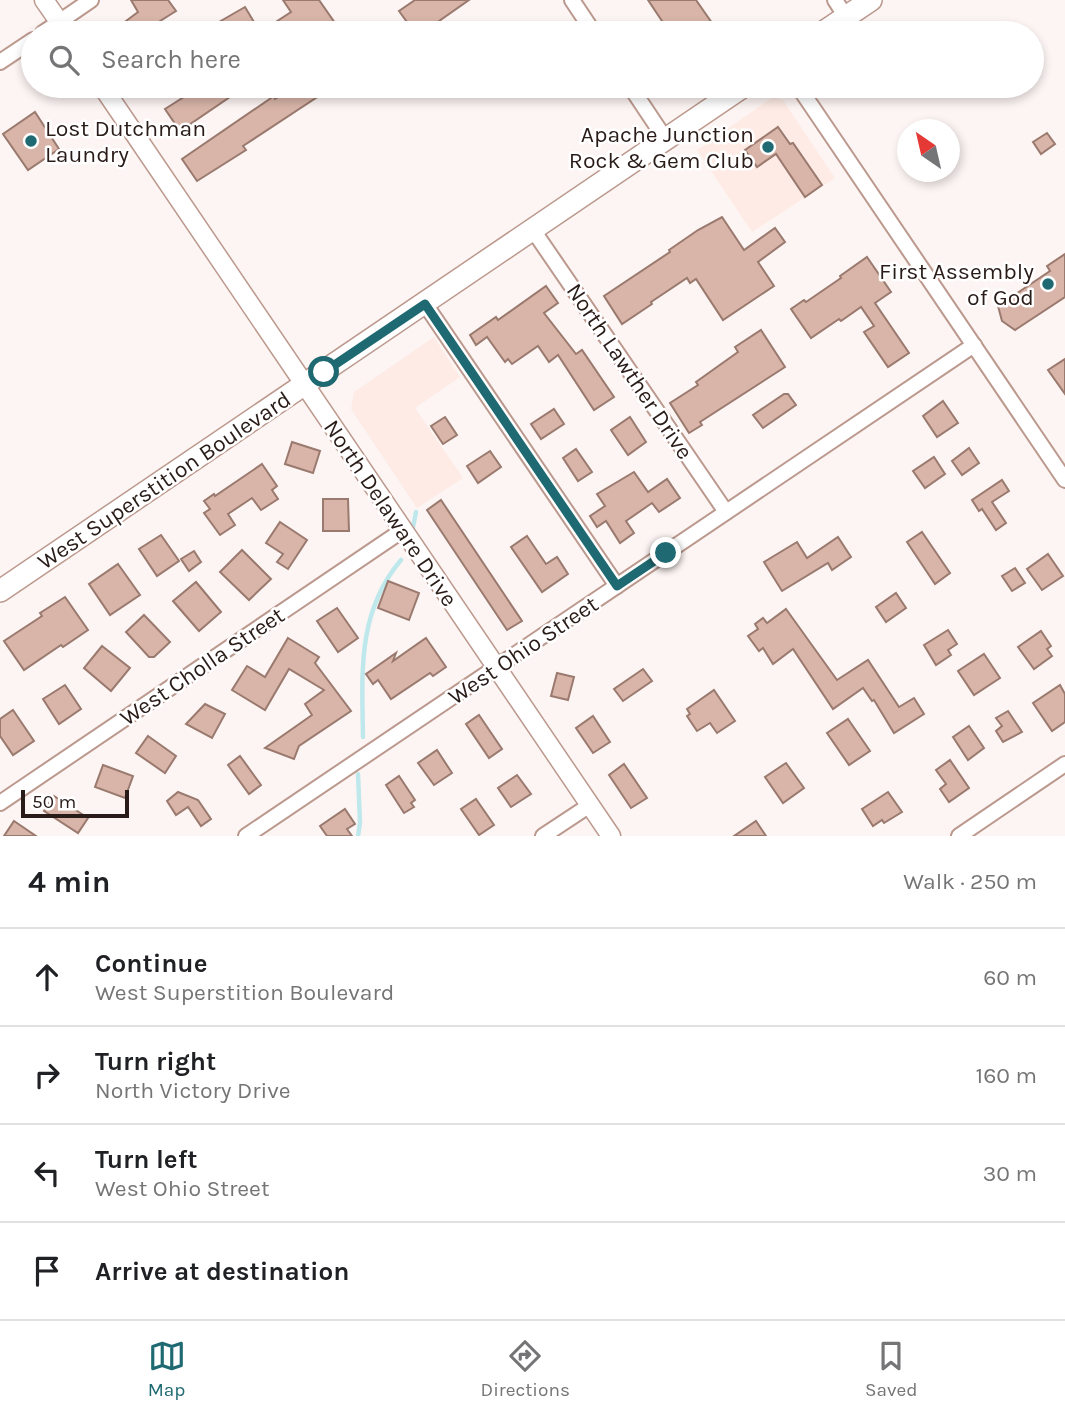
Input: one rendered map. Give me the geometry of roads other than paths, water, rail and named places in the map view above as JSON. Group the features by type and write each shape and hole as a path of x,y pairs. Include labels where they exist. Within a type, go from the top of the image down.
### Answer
{"main road":[{"path":"840,9 871,0"},
{"name":"West Superstition Boulevard","path":"0,591 726,98"}],"street":[{"path":"44,0 58,21"},
{"path":"70,21 91,0"},
{"path":"572,0 586,21"},
{"path":"0,62 21,48"},
{"name":"North Delaware Drive","path":"110,98 611,836"},
{"path":"638,98 666,139"},
{"path":"806,98 1065,481"},
{"name":"North Lawther Drive","path":"533,230 726,512"},
{"path":"425,304 617,586"},
{"name":"West Ohio Street","path":"246,836 974,345"},
{"name":"West Cholla Street","path":"0,803 403,530"},
{"path":"959,836 1065,764"},
{"path":"543,836 590,805"}],"waterway":[{"path":"413,527 416,512"},
{"path":"363,737 363,666 369,622 376,600 401,560"},
{"path":"358,774 358,836"}],"place":[{"name":"Lost Dutchman Laundry","path":"31,141"},
{"name":"Apache Junction Rock & Gem Club","path":"768,147"},
{"name":"First Assembly of God","path":"1048,284"}]}
